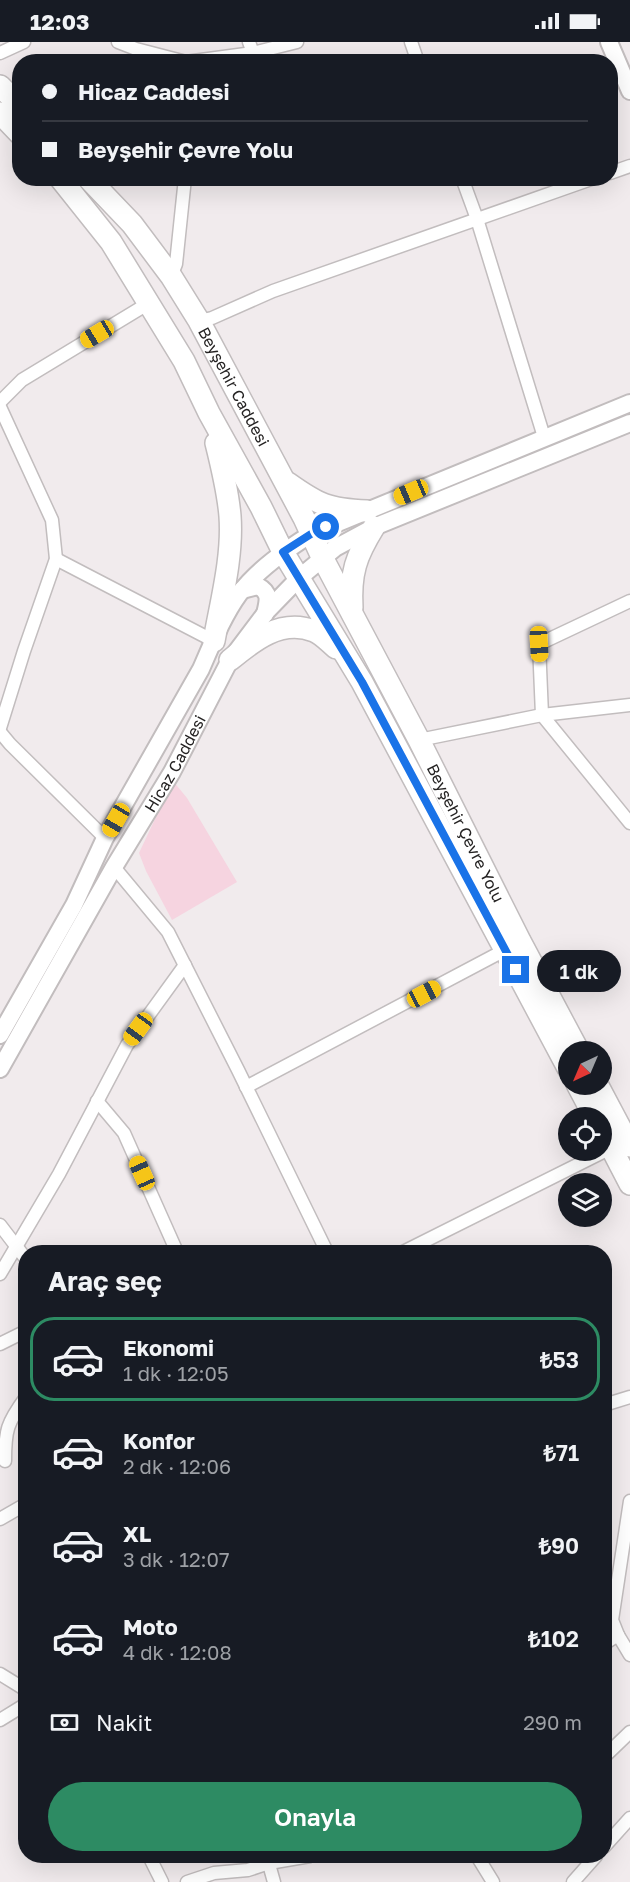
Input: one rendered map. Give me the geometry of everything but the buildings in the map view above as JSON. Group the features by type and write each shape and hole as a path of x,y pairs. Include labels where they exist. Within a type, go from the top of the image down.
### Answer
{"highway":[{"path":"0,86 12,98"},
{"path":"0,113 12,126"},
{"name":"Beyşehir Caddesi","path":"66,186 111,242 184,361 283,552"},
{"name":"Beyşehir Caddesi","path":"96,186 132,224 171,276 199,321 285,481 352,614"},
{"path":"209,413 230,518 227,566 214,641"},
{"path":"285,481 330,508 371,519 353,568 352,614"},
{"name":"Beyşehir Çevre Yolu","path":"283,552 362,682 558,1049"},
{"name":"Beyşehir Çevre Yolu","path":"352,614 573,1041"},
{"path":"230,660 254,640 271,631 296,627 315,631 346,656"},
{"path":"602,1095 620,1140 630,1184"}],"main road":[{"path":"618,63 630,91"},
{"path":"371,519 544,437 630,403"},
{"path":"371,519 630,423"},
{"name":"Hicaz Caddesi","path":"0,1035 74,905 105,838 201,669 242,590 283,552 311,534 371,519"},
{"name":"Hicaz Caddesi","path":"0,1069 114,867 172,772 230,660 265,614 299,578 371,519"},
{"path":"242,590 258,586 267,592 269,598 265,614"}],"street":[{"path":"0,53 24,42"},
{"path":"118,42 155,54"},
{"path":"223,54 297,42"},
{"path":"171,276 176,264 184,186"},
{"path":"465,186 544,437"},
{"path":"199,321 212,318 273,291 571,186"},
{"path":"105,838 10,744 0,730 56,559 52,520 0,404 22,380 149,303"},
{"path":"56,559 214,641"},
{"path":"630,601 539,644 543,715 630,823"},
{"path":"419,740 543,715 630,705"},
{"path":"114,867 168,932 324,1245"},
{"path":"246,1087 505,950"},
{"path":"0,1274 58,1174 127,1045 185,965"},
{"path":"97,1101 124,1134 174,1245"},
{"path":"417,1245 620,1140"},
{"path":"0,1225 18,1248"},
{"path":"0,1344 18,1335"},
{"path":"612,1403 630,1397"},
{"path":"5,1461 5,1435 18,1408"},
{"path":"630,1501 612,1620 630,1655"},
{"path":"0,1519 18,1509"},
{"path":"612,1639 618,1635"},
{"path":"0,1674 18,1685"},
{"path":"0,1720 18,1709"},
{"path":"612,1749 630,1732"},
{"path":"612,1838 630,1818"},
{"path":"152,1863 162,1882"},
{"path":"187,1882 214,1873 248,1870 261,1863"},
{"path":"269,1863 274,1882"},
{"path":"481,1863 493,1882"},
{"path":"573,1882 591,1863"}],"shaded area":[{"path":"173,781 187,798 237,882 172,920 139,853"}],"route":[{"path":"326,527 283,552 362,682 516,970"}]}
